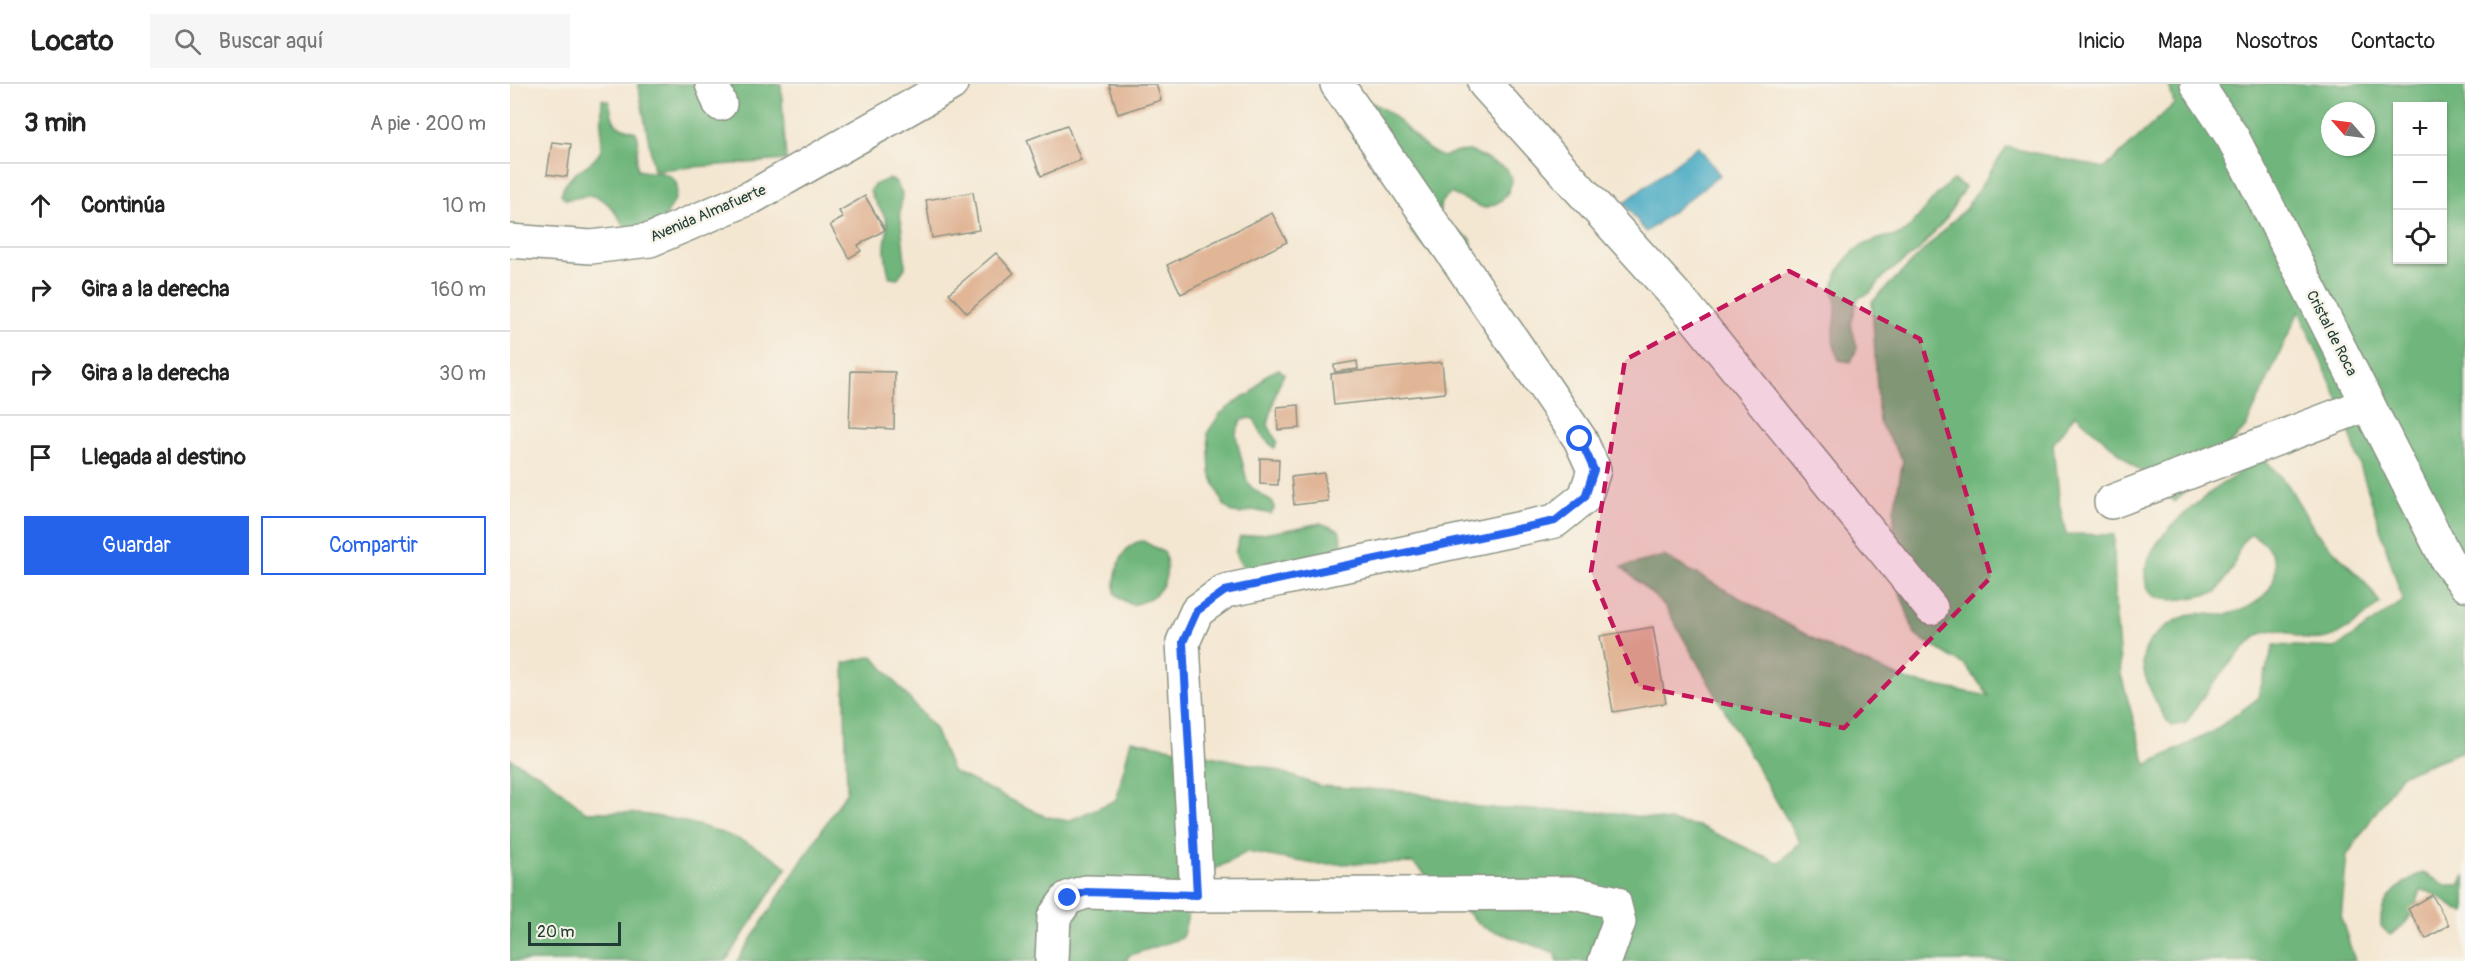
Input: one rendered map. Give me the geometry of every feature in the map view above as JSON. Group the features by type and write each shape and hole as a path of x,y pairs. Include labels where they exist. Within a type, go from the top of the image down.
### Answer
{"street":[{"name":"Avenida Almafuerte","path":"510,241 591,247 650,240 752,197 951,84"},
{"path":"1197,895 1183,642 1197,611 1225,591 1555,521 1585,497 1594,470 1580,439 1337,84"},
{"path":"1485,84 1688,309 1931,608"},
{"name":"Cristal de Roca","path":"2197,84 2233,138 2447,560 2465,584"},
{"path":"2111,502 2368,404"},
{"path":"1052,961 1054,917 1068,898 1086,892 1197,895 1574,893 1614,903 1619,922 1605,961"}],"highlighted area":[{"path":"1789,271 1920,339 1991,577 1844,728 1638,686 1591,572 1625,360"}],"green space":[{"path":"638,84 781,84 786,160 654,170"},
{"path":"2169,84 2465,84 2465,750 2401,775 2347,855 2341,918 2355,961 1557,961 1556,953 1483,927 1413,863 1314,864 1247,852 1198,878 1182,938 1128,956 1127,961 737,961 847,791 844,663 873,656 935,729 952,771 1044,816 1068,821 1116,800 1131,740 1270,768 1320,786 1410,792 1482,808 1615,813 1699,826 1779,863 1800,842 1665,606 1622,567 1664,556 1832,649 1909,681 1989,696 1966,666 1915,635 1895,578 1894,511 1903,460 1879,422 1872,302 1966,208 2007,147 2105,168 2174,104","holes":["2299,311 2342,408 2403,601 2336,648 2274,645 2257,699 2212,732 2146,765 2121,675 2115,606 2114,535 2066,534 2058,499 2053,444 2075,414 2175,502 2246,427"]},
{"path":"602,99 609,101 612,115 618,125 636,132 638,170 662,173 671,177 675,182 676,196 660,224 627,228 611,207 601,199 588,196 565,199 561,194 570,179 593,161 601,150"},
{"path":"1367,100 1390,113 1422,144 1443,157 1455,152 1470,151 1507,169 1512,180 1510,186 1503,199 1495,204 1484,208 1450,193 1441,202 1439,215 1449,227 1471,239 1473,252 1464,265 1439,261 1412,233 1407,218 1410,205 1344,124 1343,111"},
{"path":"888,179 895,181 902,193 900,213 905,268 897,279 890,278 887,267 886,218 873,199 870,190 874,185"},
{"path":"1953,180 1965,187 1945,220 1918,251 1886,274 1870,293 1858,298 1851,324 1857,348 1851,362 1839,360 1833,338 1836,307 1833,293 1835,280 1841,267 1860,247 1903,233 1939,192"},
{"path":"1279,369 1284,374 1276,392 1268,425 1277,442 1274,448 1264,438 1254,419 1241,420 1236,433 1247,481 1251,487 1273,503 1274,509 1271,514 1253,510 1240,514 1233,513 1223,504 1210,472 1208,432 1220,414 1244,396 1251,394 1266,375"},
{"path":"2262,456 2288,485 2315,531 2364,581 2380,603 2355,624 2325,638 2314,640 2277,630 2259,635 2236,656 2186,723 2171,726 2158,705 2146,678 2143,663 2147,646 2159,632 2184,617 2195,613 2229,614 2249,606 2266,593 2275,576 2275,565 2267,547 2251,534 2241,543 2233,568 2217,592 2180,600 2169,600 2153,595 2148,589 2145,574 2148,560 2156,545 2181,517 2236,475 2244,461"},
{"path":"1320,523 1339,530 1342,543 1333,553 1251,572 1241,564 1235,553 1240,537"},
{"path":"1143,541 1165,553 1165,580 1157,593 1132,605 1115,593 1117,569 1129,547"},
{"path":"510,759 546,778 586,812 638,814 691,823 742,841 787,867 726,961 510,961"},
{"path":"2423,873 2446,885 2460,885 2465,876 2465,913 2433,894 2421,890 2410,916 2390,935 2381,926 2382,913 2388,899 2398,888"}],"water":[{"path":"1698,146 1720,175 1646,232 1624,203"}],"building":[{"path":"1109,84 1156,84 1161,100 1118,114"},
{"path":"1067,125 1081,160 1041,176 1027,140"},
{"path":"552,142 571,144 567,177 547,174"},
{"path":"973,192 979,230 932,238 926,200"},
{"path":"865,196 885,230 858,245 861,251 849,258 830,225 843,218 839,211"},
{"path":"1272,213 1287,242 1181,294 1167,265"},
{"path":"996,253 1014,273 967,313 949,293"},
{"path":"1357,361 1358,369 1335,372 1334,365"},
{"path":"1442,362 1445,393 1334,405 1331,374"},
{"path":"851,371 895,372 894,429 849,427"},
{"path":"1299,405 1300,428 1278,430 1277,407"},
{"path":"1260,458 1279,459 1278,485 1260,484"},
{"path":"1324,473 1328,501 1294,505 1291,477"},
{"path":"1653,627 1666,703 1613,712 1600,636"},
{"path":"2432,895 2449,925 2426,939 2408,909"}],"route":[{"path":"1068,898 1086,892 1197,895 1183,642 1197,611 1225,591 1555,521 1585,497 1594,470 1580,439"}]}
